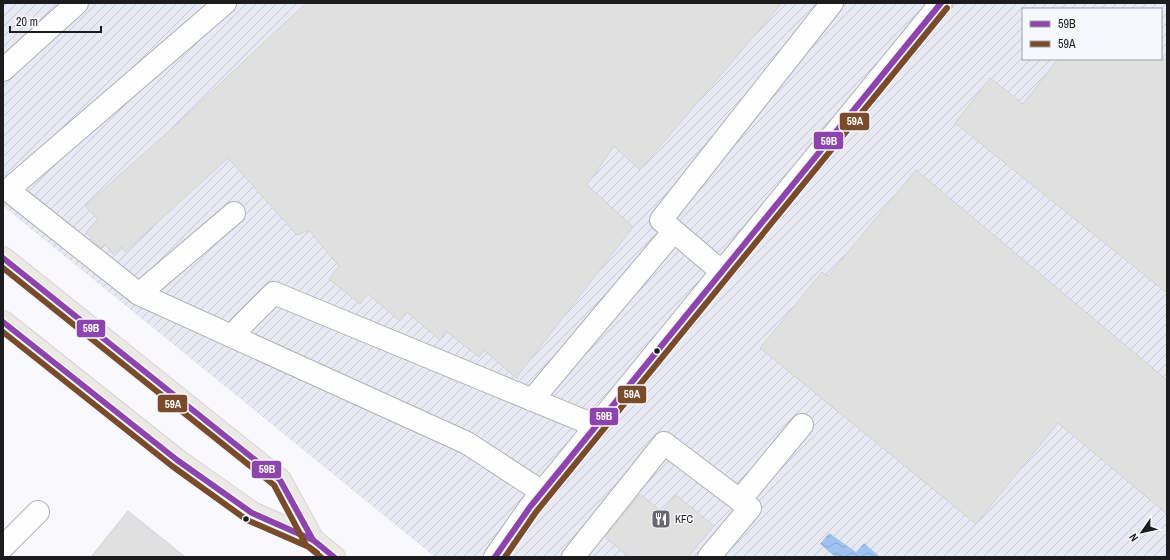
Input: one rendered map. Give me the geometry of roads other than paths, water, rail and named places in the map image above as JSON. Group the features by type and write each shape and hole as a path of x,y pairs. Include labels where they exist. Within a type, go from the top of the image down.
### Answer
{"main road":[{"path":"3,258 280,480 313,540"},
{"path":"3,322 189,469 252,513 313,540 334,557"}],"street":[{"path":"3,70 77,3"},
{"path":"225,3 5,187 139,294 467,443 542,492"},
{"path":"722,272 661,220 832,3"},
{"path":"495,557 542,492 941,3"},
{"path":"139,294 234,213"},
{"path":"532,400 674,231"},
{"path":"231,336 274,293 596,426"},
{"path":"708,557 802,425"},
{"path":"573,557 664,443 745,504"},
{"path":"3,547 38,512"}],"water":[{"path":"829,533 856,552 864,543 880,557 835,557 820,544"}],"place":[{"name":"KFC","path":"661,519"}]}
